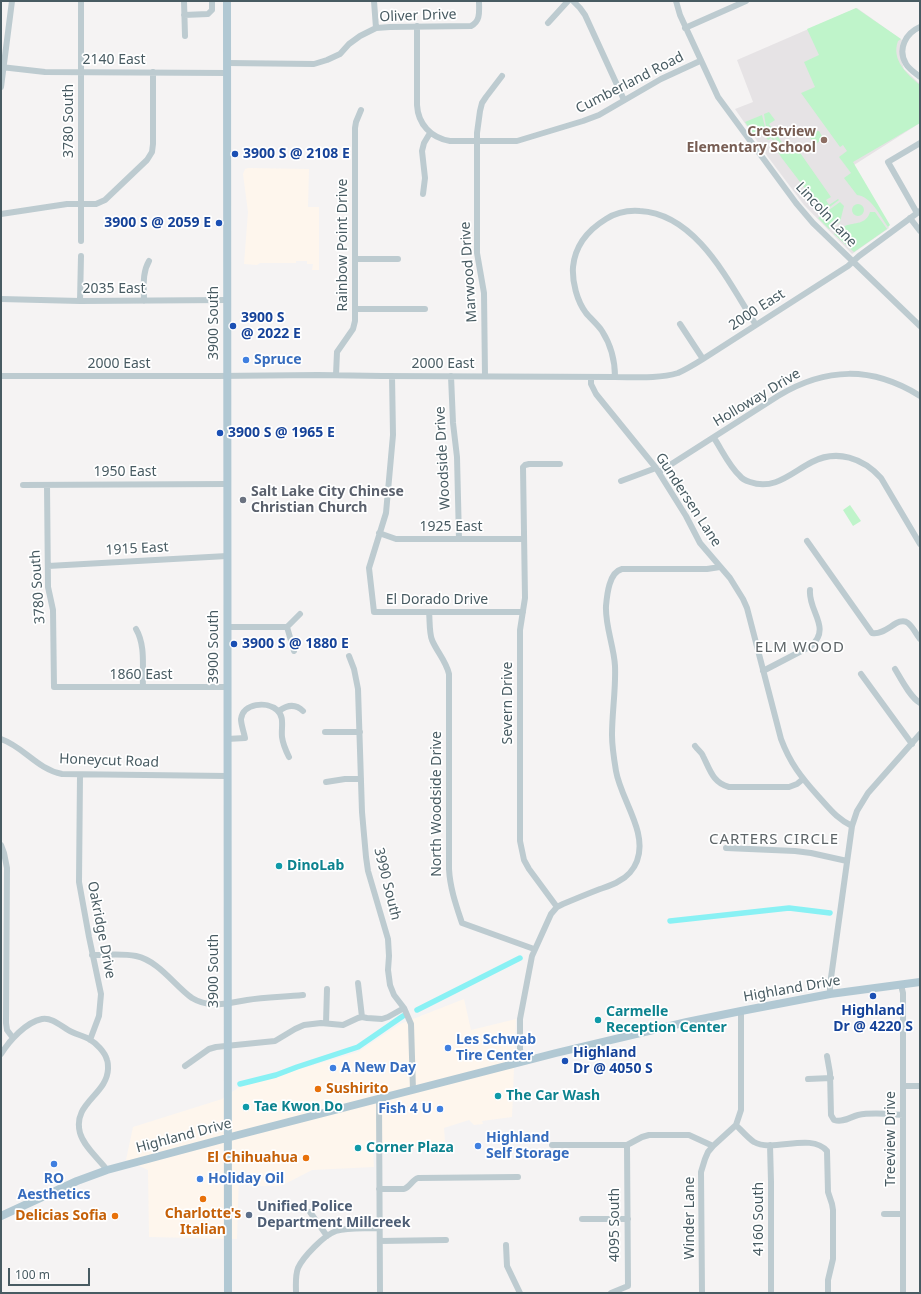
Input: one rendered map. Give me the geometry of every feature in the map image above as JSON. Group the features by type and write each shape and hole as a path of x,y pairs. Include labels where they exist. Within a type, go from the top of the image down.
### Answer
{"main road":[{"name":"3900 South","path":"227,1 228,1293"},
{"name":"Highland Drive","path":"1,1216 77,1181 107,1170 522,1062 687,1022 830,994 920,982"}],"street":[{"path":"1,86 2,68 12,1"},
{"name":"3780 South","path":"81,1 81,241"},
{"path":"184,1 185,36"},
{"path":"184,15 208,14 212,10 212,1"},
{"path":"374,1 376,28"},
{"name":"Oliver Drive","path":"228,63 314,64 340,54 354,40 376,28 469,26 475,24 479,18 479,1"},
{"path":"548,23 568,1"},
{"path":"573,1 584,15 624,100"},
{"name":"Lincoln Lane","path":"676,1 678,12 718,97 796,203 813,223 920,326"},
{"path":"686,28 746,1"},
{"path":"417,26 417,111 420,121 430,133 424,143 422,151 425,178 423,194"},
{"path":"920,27 907,36 902,52 906,64 920,77"},
{"name":"Cumberland Road","path":"430,133 446,141 477,142 513,141 526,139 599,115 661,79 700,61"},
{"name":"2140 East","path":"2,68 45,72 228,73"},
{"path":"1,214 67,204 96,204 105,200 151,155 153,144 153,72"},
{"name":"Marwood Drive","path":"485,376 485,298 477,253 477,142 481,107 486,97 502,76"},
{"name":"Rainbow Point Drive","path":"336,375 337,352 353,329 355,321 356,122 361,110"},
{"path":"919,212 888,162 920,143"},
{"path":"615,377 615,367 609,344 602,331 585,311 578,298 574,282 573,267 576,251 583,239 597,224 610,216 633,210 647,211 660,215 685,229 698,240 720,268 756,325"},
{"name":"2000 East","path":"1,376 336,375 648,377 668,375 684,370 703,359 848,266 919,212"},
{"path":"910,218 920,231"},
{"path":"80,301 81,256"},
{"path":"356,259 398,259"},
{"path":"144,300 144,274 149,261"},
{"name":"2035 East","path":"1,299 80,301 227,300"},
{"path":"356,309 425,309"},
{"path":"680,324 703,359"},
{"name":"Holloway Drive","path":"622,481 657,470 714,438 795,386 824,376 850,374 878,377 899,384 920,396"},
{"name":"El Dorado Drive","path":"392,376 393,435 386,513 369,568 374,612 523,612"},
{"name":"Woodside Drive","path":"451,376 459,539"},
{"name":"Gundersen Lane","path":"591,377 591,384 596,394 657,470 686,516 700,543 730,578 743,599 781,739 787,755 803,778 836,816 852,826"},
{"path":"714,438 740,476 756,484 774,484 784,480 812,462 823,458 844,456 865,464 881,478 920,544"},
{"name":"Severn Drive","path":"557,907 529,869 524,860 520,841 520,630 525,598 524,465 560,464"},
{"name":"1950 East","path":"23,485 227,484"},
{"name":"3780 South","path":"47,485 48,587 53,610 54,687"},
{"name":"1925 East","path":"379,534 400,539 524,539"},
{"path":"807,541 872,633 882,633 902,621 907,622 912,626 920,639"},
{"name":"1915 East","path":"48,566 227,556"},
{"path":"522,1062 520,1049 520,1019 527,977 534,949 551,914 557,907 563,904 619,882 631,871 639,853 640,842 637,829 622,793 613,753 612,735 616,684 615,664 606,608 611,581 617,572 622,569 707,569 720,567"},
{"path":"763,671 811,646 817,640 820,634 820,627 810,601 810,590"},
{"name":"North Woodside Drive","path":"429,612 430,634 445,662 449,674 449,882 453,896 462,923 534,949"},
{"path":"227,626 287,626 300,614"},
{"path":"287,626 294,651"},
{"path":"136,629 142,644 143,687"},
{"name":"3990 South","path":"349,656 357,682 362,812 368,871 388,940 388,970 390,985 394,995 404,1008 411,1024 413,1090"},
{"path":"895,669 912,695 920,702"},
{"path":"861,674 912,744"},
{"name":"1860 East","path":"54,687 228,687"},
{"path":"227,739 245,738 242,719 245,710 249,707 268,705 279,711 282,719 282,742 289,757"},
{"path":"279,711 290,706 298,706 303,711"},
{"path":"325,732 360,732"},
{"path":"830,994 852,826 868,793 920,734"},
{"name":"Honeycut Road","path":"1,739 18,747 37,763 50,771 62,774 227,776"},
{"path":"695,746 703,754 714,779 725,786 789,787 797,784 803,778"},
{"name":"Oakridge Drive","path":"80,775 79,882 82,906 101,994 99,1016 90,1040"},
{"path":"326,782 361,779"},
{"path":"1,845 4,853 6,868 6,1023 7,1030 13,1038"},
{"path":"726,848 795,851 847,861"},
{"path":"92,955 134,955 143,958 156,966 195,1000 208,1004 227,1004 246,1000 303,995"},
{"path":"358,983 362,1017"},
{"name":"Treeview Drive","path":"901,985 903,993 903,1293"},
{"path":"326,1023 327,989"},
{"path":"185,1066 212,1048 227,1045 275,1041 304,1025 326,1023 343,1025 362,1017 385,1018 404,1008"},
{"path":"552,1145 627,1145 649,1135 690,1135 713,1146 736,1125 742,1110 742,1011"},
{"path":"1,1054 13,1038 34,1022 42,1019 53,1021 90,1040 98,1046 108,1060 108,1070 101,1088 81,1111 80,1132 89,1148 107,1170"},
{"path":"827,1056 830,1066 831,1112 833,1118 839,1121 860,1115 903,1114"},
{"path":"808,1079 831,1078"},
{"path":"903,1086 920,1086"},
{"path":"378,1099 380,1293"},
{"path":"736,1125 754,1142 762,1145 808,1144 818,1145 826,1149 828,1155 828,1192 833,1210 833,1259 828,1280 828,1293"},
{"name":"4095 South","path":"611,1293 628,1286 627,1145"},
{"name":"4160 South","path":"770,1145 771,1293"},
{"name":"Winder Lane","path":"702,1293 701,1172 705,1160 713,1146"},
{"path":"379,1189 404,1189 418,1178 518,1177"},
{"path":"310,1212 327,1236"},
{"path":"884,1214 903,1214"},
{"path":"582,1219 628,1219"},
{"path":"296,1293 298,1269 306,1258 327,1236 331,1233 343,1230 379,1228"},
{"path":"380,1241 446,1240"},
{"path":"506,1245 507,1266 520,1293"}],"shaded area":[{"name":"Crestview Elementary School","path":"857,8 902,40 900,55 904,69 920,84 920,123 854,165 889,228 852,254 804,205 768,157 735,109 753,102 737,60"},
{"path":"245,169 309,169 308,207 319,207 319,270 312,270 313,264 307,264 307,261 296,261 296,263 260,263 257,265 244,264 248,212 243,174"},
{"path":"464,999 471,1030 516,1019 512,1117 482,1121 483,1124 474,1125 469,1120 444,1128 445,1141 442,1143 415,1149 411,1145 373,1149 374,1167 312,1170 281,1186 258,1186 259,1173 239,1173 237,1239 149,1237 148,1170 126,1160 133,1127 222,1099 239,1087 358,1052 400,1024"}],"green space":[{"path":"856,8 901,39 898,41 896,48 898,60 905,71 920,85 920,123 853,162 890,225 888,227 871,203 862,196 857,195 844,178 851,173 839,157 847,151 843,145 840,147 801,93 815,87 804,62 819,55 807,29"},
{"path":"769,112 775,120 769,124 783,144 781,146 766,126 764,114"},
{"path":"762,115 765,127 777,143 776,144 771,138 768,140 762,133 754,135 745,122"},
{"path":"816,131 819,131 823,138 815,145 809,136"},
{"path":"796,147 831,197 826,200 829,205 838,199 839,200 823,212 778,152 788,150 790,152"},
{"path":"840,202 844,206 840,222 829,229 818,218"},
{"path":"856,204 860,204 864,210 860,216 856,216 852,212 852,208"},
{"path":"870,212 875,212 887,229 854,252 834,234 845,226 863,221"},
{"path":"850,505 861,521 853,526 843,510"}],"waterway":[{"path":"670,921 789,908 830,913"},
{"path":"417,1010 520,958"},
{"path":"240,1084 276,1075 358,1047 403,1016"}],"place":[{"name":"Crestview Elementary School","path":"824,140"},
{"name":"3900 S @ 2108 E","path":"235,154"},
{"name":"3900 S @ 2059 E","path":"219,223"},
{"name":"3900 S @ 2022 E","path":"233,326"},
{"name":"Spruce","path":"246,360"},
{"name":"3900 S @ 1965 E","path":"220,433"},
{"name":"Salt Lake City Chinese Christian Church","path":"243,500"},
{"name":"3900 S @ 1880 E","path":"234,644"},
{"name":"DinoLab","path":"279,866"},
{"name":"Highland Dr @ 4220 S","path":"873,996"},
{"name":"Carmelle Reception Center","path":"598,1020"},
{"name":"Les Schwab Tire Center","path":"448,1048"},
{"name":"Highland Dr @ 4050 S","path":"565,1061"},
{"name":"A New Day","path":"333,1068"},
{"name":"Sushirito","path":"318,1089"},
{"name":"The Car Wash","path":"498,1096"},
{"name":"Tae Kwon Do","path":"246,1107"},
{"name":"Fish 4 U","path":"440,1109"},
{"name":"Highland Self Storage","path":"478,1146"},
{"name":"Corner Plaza","path":"358,1148"},
{"name":"El Chihuahua","path":"306,1158"},
{"name":"RO Aesthetics","path":"54,1164"},
{"name":"Holiday Oil","path":"200,1179"},
{"name":"Charlotte's Italian","path":"203,1199"},
{"name":"Unified Police Department Millcreek","path":"249,1215"},
{"name":"Delicias Sofia","path":"115,1216"}],"district":[{"name":"ELM WOOD","path":"800,648"},
{"name":"CARTERS CIRCLE","path":"774,840"}]}
